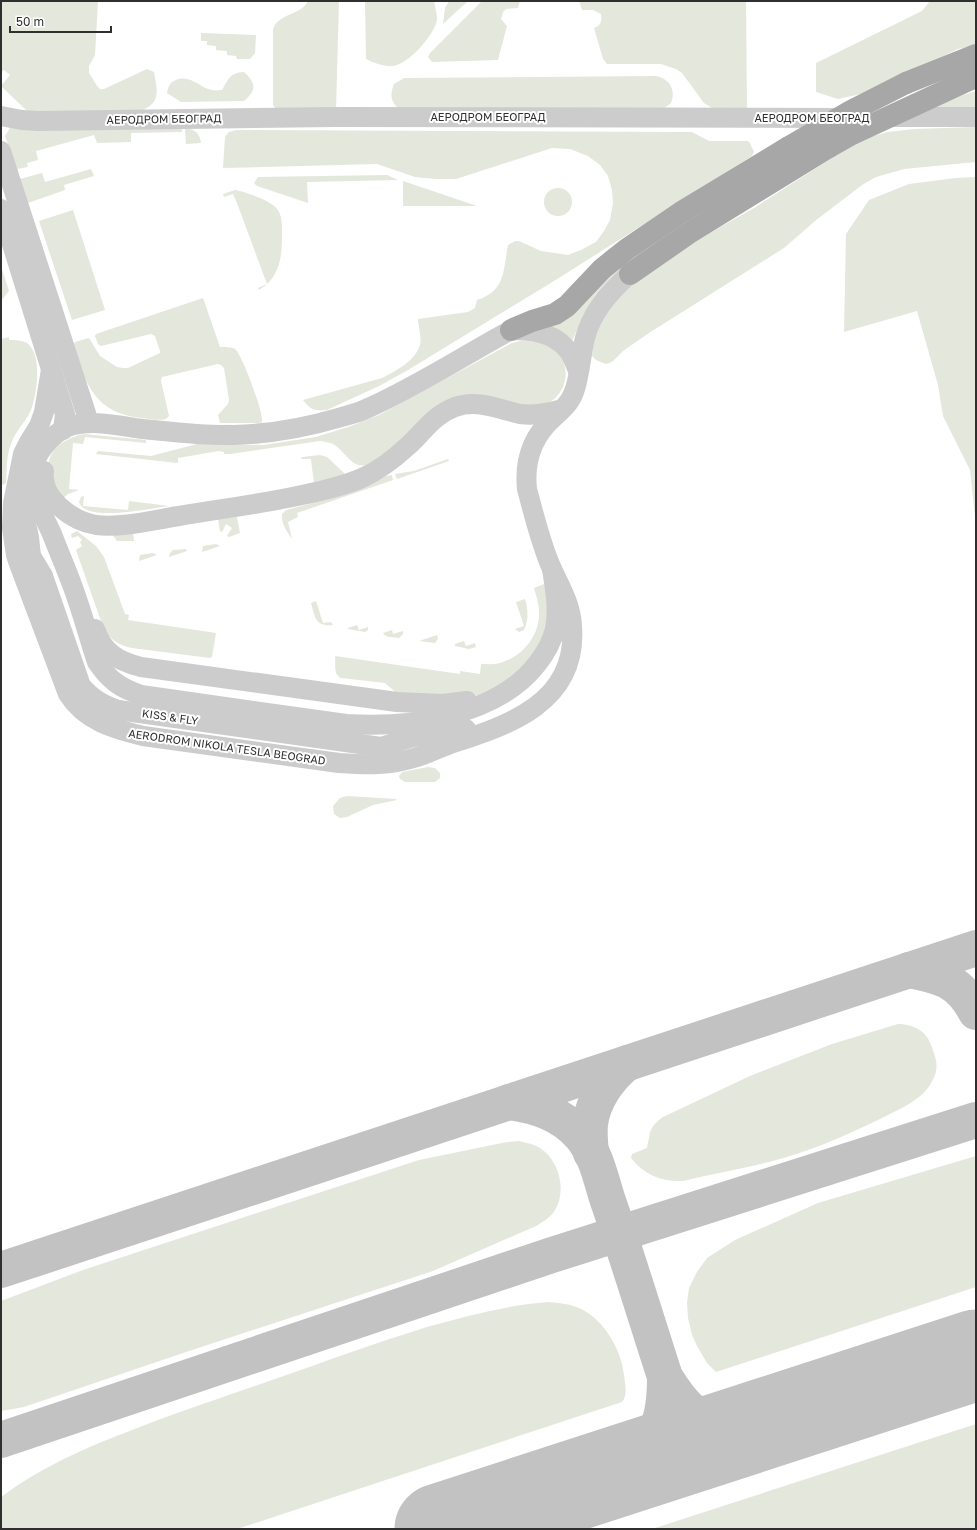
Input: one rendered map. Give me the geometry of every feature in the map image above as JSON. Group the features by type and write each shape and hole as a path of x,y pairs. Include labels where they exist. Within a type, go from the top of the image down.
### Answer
{"main road":[{"path":"511,330 532,321 555,314 567,306 602,269 627,249 680,213 790,147 851,111 906,82 976,55"},
{"path":"630,274 689,233 829,147 852,134 968,81"}],"street":[{"name":"АЕРОДРОМ БЕОГРАД","path":"1,116 38,121 327,117 790,119 976,117"},
{"path":"1,151 86,412"},
{"path":"1,209 51,370 61,426 47,452 43,476 45,486 52,498 61,508 84,521 95,525 122,524 266,502 321,491 345,484 363,477 388,463 410,444 425,427 442,413 456,407 471,404 485,404 521,414 539,415 564,409"},
{"path":"448,739 476,737 520,718 554,691 562,680 570,657 572,640 572,625 569,606 561,585 552,569 536,521 525,476 527,459 536,437 542,428 564,409 575,391 585,338 592,317 615,286 630,274"},
{"path":"38,426 47,421 61,426 89,424 217,436 256,435 308,426 365,410 427,378 511,330 526,330 543,333 556,340 566,348 578,370"},
{"path":"18,486 23,454 38,426 47,399 51,370"},
{"path":"131,427 108,418 86,412 61,426 47,440 34,463 32,478 38,504 72,583 97,662 104,673 126,690 141,694 368,726 430,720 462,712 484,704 507,691 530,673 542,658 555,630 557,610 552,569"},
{"name":"KISS & FLY","path":"18,486 29,537 31,556 43,576 81,686 92,698 104,705 118,710 381,747 413,737 448,739"},
{"name":"AERODROM NIKOLA TESLA BEOGRAD","path":"18,486 13,503 12,528 16,555 68,694 80,710 94,719 113,728 143,736 339,763 386,758 448,739"},
{"path":"51,532 70,557 99,640 106,650 130,665 397,702 443,704 469,700 507,691"}],"shaded area":[{"path":"1,1 98,1 95,55 89,66 89,73 97,86 100,89 104,89 147,69 154,72 157,92 154,102 145,109 137,112 32,112 26,110 1,86 10,75 4,70 1,72"},
{"path":"308,1 339,1 336,110 276,109 273,105 273,30 275,24 279,20 305,6"},
{"path":"365,1 434,1 437,20 426,41 413,55 399,64 387,66 366,59"},
{"path":"449,1 468,1 443,24 445,8"},
{"path":"482,1 520,1 518,8 506,9 503,12 501,19 507,26 498,60 432,62 428,57 430,53"},
{"path":"579,1 746,1 747,113 712,108 704,103 682,73 676,69 661,64 607,64 603,59 594,28 600,23 601,14 593,10 582,10"},
{"path":"930,1 976,1 976,45 958,49 870,92 838,99 816,92 816,63 922,11"},
{"path":"201,33 256,35 255,53 250,59 237,59 236,56 227,55 227,51 216,50 216,46 207,45 207,41 201,41"},
{"path":"244,72 253,83 253,90 244,101 181,102 167,93 171,83 181,79 191,80 207,89 222,90 232,75"},
{"path":"661,77 668,82 671,86 673,94 671,103 662,110 399,109 392,100 394,84 404,78"},
{"path":"976,91 976,112 921,112 948,100"},
{"path":"182,127 182,132 131,133 131,142 97,143 94,135 36,151 38,160 27,163 28,167 17,169 5,136 10,128"},
{"path":"976,127 976,162 904,169 876,177 862,185 815,221 784,248 649,333 623,351 612,362 606,364 596,360 592,356 594,339 599,325 613,301 665,258 754,208 846,149 866,138 888,132 914,129"},
{"path":"185,128 196,132 201,143 186,144"},
{"path":"236,130 692,132 709,141 748,141 754,152 752,156 554,281 408,370 379,386 327,410 319,410 311,408 303,400 382,378 399,369 409,361 418,351 420,345 421,339 418,319 468,312 475,308 477,300 493,291 502,278 508,245 515,241 519,241 541,251 568,255 596,242 610,220 613,203 612,190 608,176 600,165 588,156 570,149 552,148 456,179 415,177 377,164 223,168 225,137 229,132"},
{"path":"804,147 584,314 572,341 551,326 616,267"},
{"path":"91,169 94,176 64,185 65,190 28,203 20,179 42,173 45,182"},
{"path":"387,175 398,180 307,182 308,203 257,186 254,183 258,177"},
{"path":"976,177 976,526 970,470 943,416 938,385 917,311 844,332 846,234 869,200 909,184"},
{"path":"403,181 477,206 403,206"},
{"path":"558,188 568,192 572,202 568,212 558,216 548,212 544,202 548,192"},
{"path":"235,190 264,200 274,206 280,214 282,230 281,257 276,272 267,284 233,194 224,197 223,194"},
{"path":"73,210 105,310 72,320 39,221"},
{"path":"1,266 9,291 1,301"},
{"path":"267,284 266,285 259,290 258,288"},
{"path":"203,298 220,347 230,347 235,349 242,361 260,408 262,422 220,423 218,415 228,404 229,400 224,368 218,364 162,377 161,381 169,416 166,419 154,420 126,415 113,410 94,394 82,372 74,344 75,342 89,338 100,356 117,367 128,368 160,353 155,336 151,334 101,346 98,344 95,336 96,334"},
{"path":"9,337 9,340 27,343 32,349 37,365 37,385 31,410 15,435 9,449 6,483 3,485 1,482 1,339"},
{"path":"520,341 537,342 547,345 556,351 563,360 565,379 562,389 556,397 547,404 531,407 482,396 405,438 369,464 358,465 338,447 328,442 320,441 230,454 224,454 224,452 219,451 178,458 178,463 96,454 98,451 151,456 197,444 263,445 316,437 379,415 512,343"},
{"path":"84,434 146,440 146,443 85,437 83,444 73,443 69,489 79,490 68,494 62,499 49,471 50,457 64,441"},
{"path":"320,455 327,457 346,475 314,484 311,459 301,459 302,457"},
{"path":"448,459 449,461 397,479 395,474 414,471"},
{"path":"392,475 393,480 297,513 298,517 288,522 292,539 282,521 282,514 286,510 328,499 376,478"},
{"path":"84,496 83,506 128,510 129,501 169,506 120,513 93,512 84,508 79,502 81,497"},
{"path":"237,517 240,533 229,537 227,536 232,528 226,524 222,532 220,531 218,519"},
{"path":"77,531 96,546 104,557 125,614 129,615 128,620 216,633 212,657 210,658 132,648 117,643 110,637 102,624 76,550 82,546 80,542 82,540 78,536 72,538 71,534"},
{"path":"133,532 134,541 117,541 111,533"},
{"path":"216,544 220,546 202,552 203,546"},
{"path":"186,549 187,551 169,557 173,550"},
{"path":"153,553 157,555 139,561 140,555"},
{"path":"544,584 546,587 549,623 529,665 490,693 474,696 400,696 385,683 338,677 335,669 335,656 460,674 460,671 480,674 481,664 498,664 511,659 524,649 534,636 539,620 539,612 534,588"},
{"path":"525,599 527,622 524,630 519,632 515,629 524,626 516,602"},
{"path":"316,601 323,623 331,622 333,625 319,623 315,617 311,603"},
{"path":"357,625 359,630 368,627 368,630 365,632 348,629"},
{"path":"392,630 393,634 403,631 403,634 399,638 388,637 383,633"},
{"path":"437,635 438,639 435,643 419,641"},
{"path":"464,641 466,646 475,643 476,647 469,649 455,646 455,644"},
{"path":"428,767 435,768 440,773 440,778 435,782 405,782 400,779 399,776 402,772"},
{"path":"347,796 397,800 373,805 347,817 340,818 334,814 333,806 340,798"},
{"path":"898,1024 908,1025 918,1029 926,1035 935,1056 936,1065 935,1074 930,1085 920,1096 907,1105 840,1137 784,1158 683,1181 661,1179 654,1176 642,1169 631,1158 632,1154 647,1148 652,1127 663,1117 750,1076 832,1044"},
{"path":"519,1141 540,1148 547,1153 556,1168 561,1185 559,1202 555,1210 549,1217 536,1226 433,1271 24,1407 1,1411 1,1301 83,1270 419,1160 507,1142"},
{"path":"976,1156 976,1287 716,1372 707,1363 692,1335 688,1318 687,1303 689,1288 697,1272 707,1258 735,1240 818,1203"},
{"path":"549,1302 579,1308 588,1313 596,1319 610,1336 619,1355 624,1375 626,1389 622,1402 237,1529 1,1529 1,1497 46,1468 94,1445 181,1412 427,1327 502,1308"},
{"path":"976,1424 976,1529 652,1529"}],"taxiway":[{"path":"1,1270 976,948"},
{"path":"909,970 940,978 956,986 970,1001 976,1012"},
{"path":"591,1153 590,1127 592,1115 598,1098 608,1082 627,1063"},
{"path":"509,1102 548,1112 566,1122 574,1128 591,1150 598,1167 665,1377 678,1396 692,1412 710,1423 732,1428 754,1427"},
{"path":"1,1440 552,1255 976,1120"},
{"path":"622,1470 643,1449 657,1430 663,1407 665,1377"}],"runway":[{"path":"440,1529 976,1355"}]}
